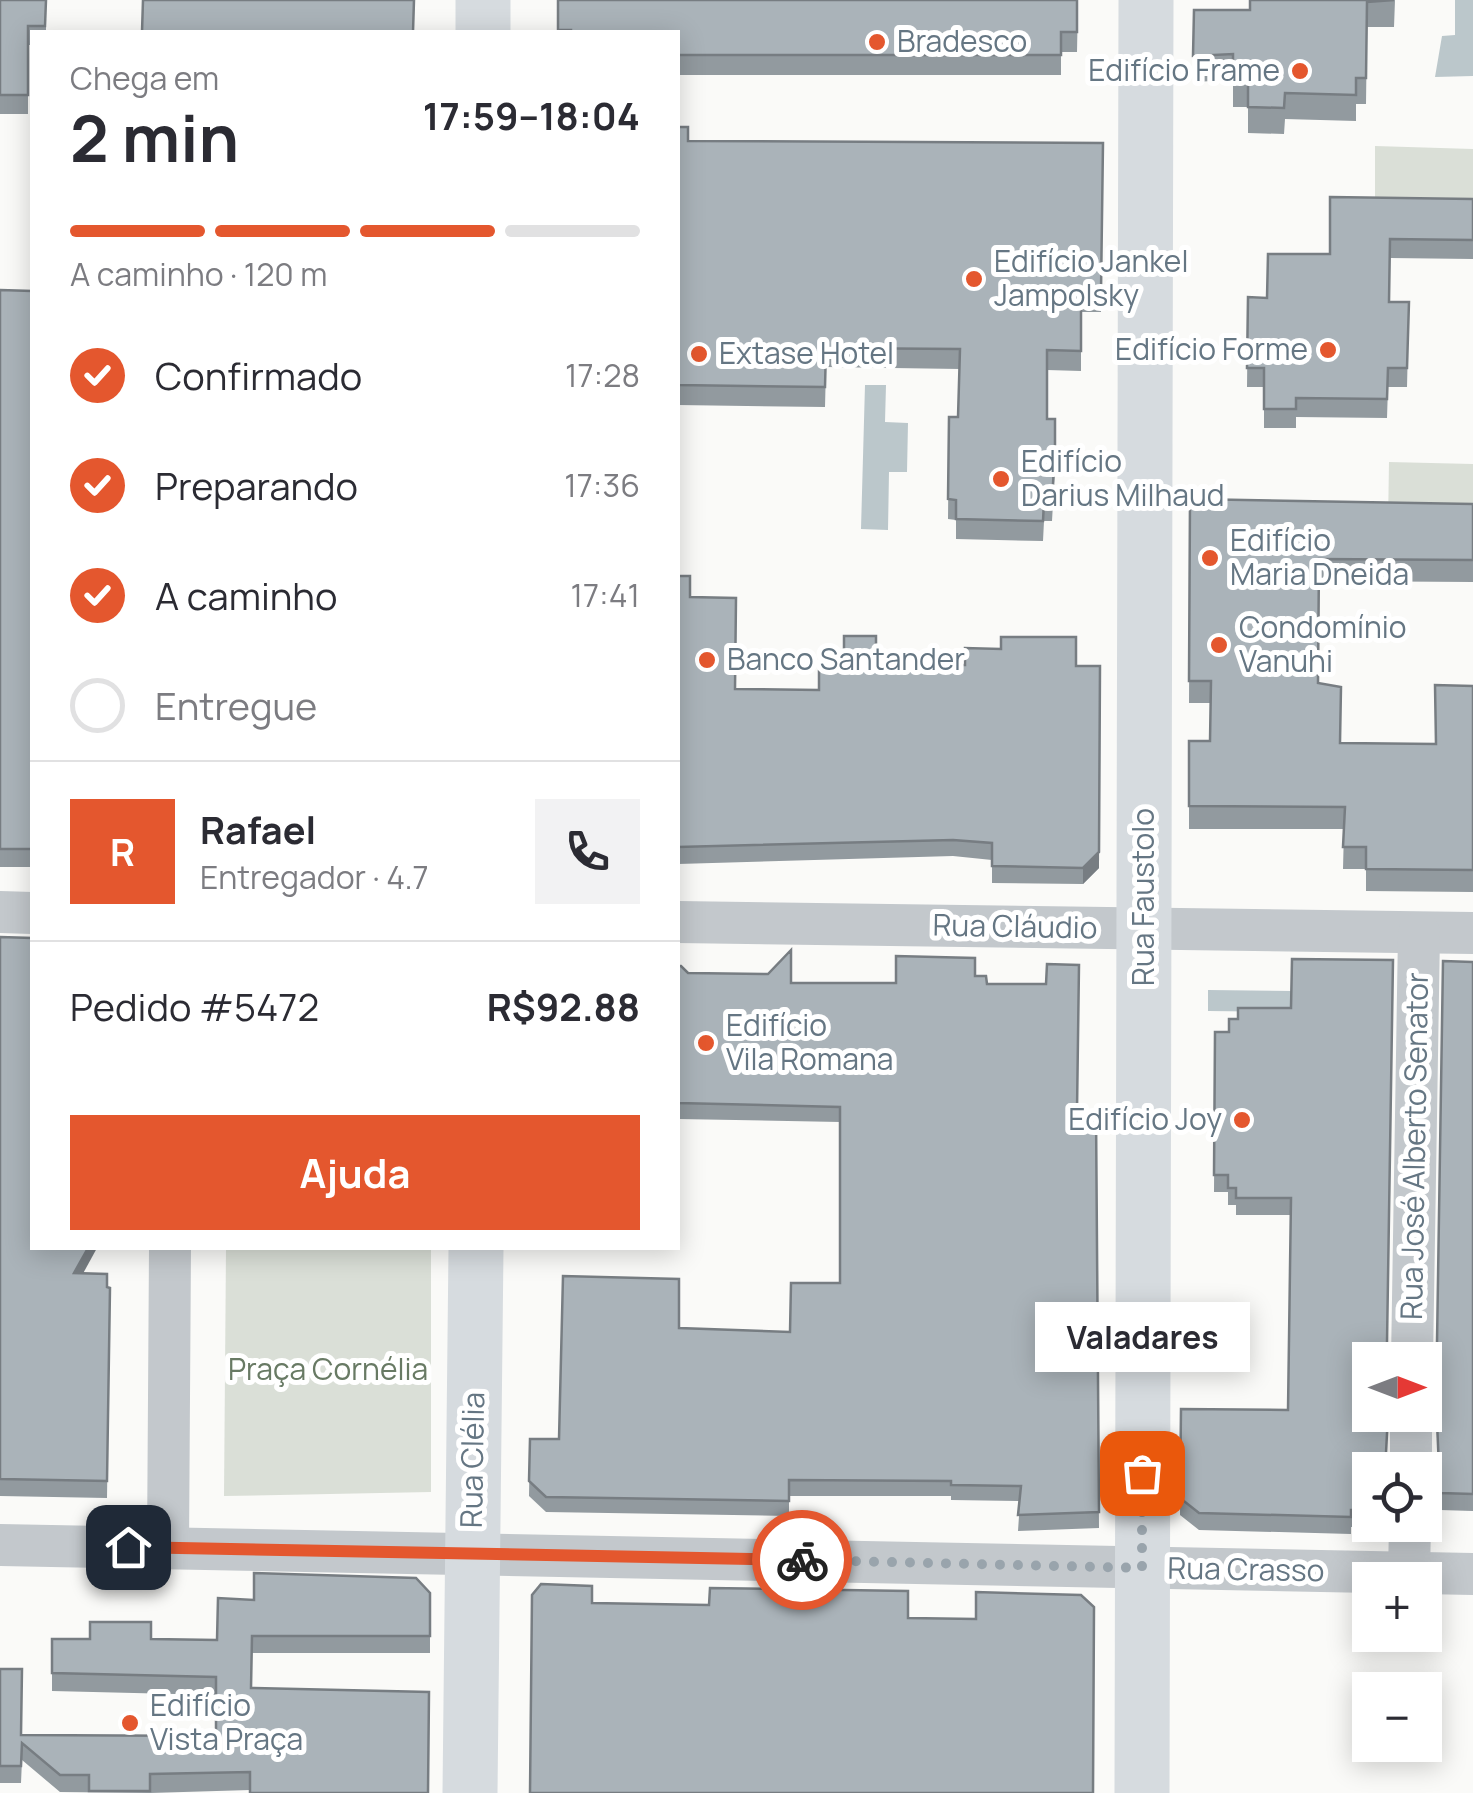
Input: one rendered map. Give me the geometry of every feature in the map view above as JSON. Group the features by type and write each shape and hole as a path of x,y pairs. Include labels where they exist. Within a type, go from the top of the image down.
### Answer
{"street":[{"path":"482,0 482,30"},
{"name":"Rua Faustolo","path":"1142,1793 1146,0"},
{"path":"0,912 30,913"},
{"name":"Rua Cláudio","path":"680,922 1473,934"},
{"name":"Rua José Alberto Senator","path":"1412,1342 1419,933"},
{"path":"168,1548 170,1250"},
{"name":"Rua Clélia","path":"470,1793 476,1250"},
{"name":"Rua Crasso","path":"0,1544 1352,1571"},
{"name":"Rua Crasso","path":"1442,1573 1473,1574"}],"green space":[{"path":"1375,146 1473,149 1473,218 1375,217"},
{"path":"1389,462 1473,464 1473,526 1388,524"},
{"name":"Praça Cornélia","path":"226,1250 431,1250 431,1492 224,1496"}],"shaded area":[{"path":"1455,0 1473,0 1473,76 1435,77 1442,36 1455,35"},
{"path":"865,385 886,385 885,422 908,423 907,472 889,472 888,530 861,529"},
{"path":"1208,990 1291,991 1291,1012 1208,1011"}],"building":[{"path":"0,0 46,0 45,26 28,26 28,95 0,95"},
{"path":"143,0 414,0 413,30 142,30"},
{"name":"Bradesco","path":"558,0 1077,0 1077,32 1061,32 1061,55 680,55 680,30 558,30"},
{"path":"1250,0 1394,0 1367,2 1366,78 1356,78 1356,95 1285,93 1284,108 1248,107 1248,81 1233,81 1233,54 1193,56 1194,10 1250,10"},
{"path":"680,127 688,127 688,141 1103,143 1101,292 1081,292 1081,351 1047,350 1047,419 1055,419 1055,448 1052,502 1044,501 1043,521 956,519 956,500 948,499 949,417 958,417 960,349 826,348 825,387 680,385"},
{"path":"1330,197 1473,199 1473,240 1390,239 1389,302 1409,302 1407,368 1388,368 1387,399 1296,398 1296,409 1264,409 1264,368 1247,368 1248,297 1267,298 1268,254 1330,254"},
{"path":"0,290 30,291 30,849 0,849"},
{"path":"1190,499 1473,504 1473,560 1319,559 1318,683 1341,687 1340,743 1436,744 1435,685 1473,686 1473,870 1366,869 1366,847 1343,847 1345,807 1189,806 1189,741 1210,741 1211,681 1189,681"},
{"path":"680,576 690,576 690,597 736,598 735,689 819,690 819,671 844,671 844,636 876,636 876,665 965,665 965,648 1001,649 1001,637 1076,637 1076,666 1100,666 1099,852 1083,868 992,866 992,843 953,840 680,847"},
{"path":"0,937 30,938 30,1250 87,1250 74,1273 107,1274 110,1288 107,1481 0,1479"},
{"path":"791,950 791,983 896,983 896,956 975,958 975,976 986,976 987,984 1046,984 1047,964 1079,965 1077,1111 1096,1112 1099,1512 1018,1515 1021,1486 951,1485 951,1481 789,1480 789,1501 546,1497 529,1481 530,1439 559,1439 563,1276 679,1279 679,1328 790,1332 791,1283 840,1283 840,1107 680,1103 680,966 688,973 768,974"},
{"path":"1292,959 1393,960 1387,1342 1352,1342 1352,1432 1387,1432 1386,1452 1352,1452 1351,1517 1199,1513 1180,1498 1181,1409 1288,1410 1291,1198 1236,1198 1236,1188 1228,1188 1228,1175 1214,1175 1215,1032 1229,1032 1229,1019 1238,1019 1238,1008 1291,1008"},
{"path":"1443,961 1473,962 1473,1494 1442,1493 1442,1452 1438,1452 1437,1432 1442,1432 1442,1342 1437,1342"},
{"path":"254,1573 416,1578 430,1593 430,1636 252,1636 251,1688 429,1692 428,1793 250,1793 250,1772 150,1774 150,1791 89,1791 89,1775 60,1775 22,1743 21,1766 0,1766 0,1669 22,1669 21,1735 216,1736 216,1677 52,1673 52,1639 90,1639 90,1622 151,1622 151,1639 217,1640 218,1598 254,1600"},
{"path":"541,1584 592,1586 592,1603 709,1605 710,1588 908,1591 908,1618 976,1619 976,1592 1081,1595 1094,1607 1093,1793 530,1793 532,1595"}],"way so far":[{"path":"802,1560 1142,1568 1142,1473"}],"place":[{"name":"Bradesco","path":"877,42"},
{"name":"Edifício Frame","path":"1300,71"},
{"name":"Edifício Jankel Jampolsky","path":"974,279"},
{"name":"Edifício Forme","path":"1328,350"},
{"name":"Extase Hotel","path":"699,354"},
{"name":"Edifício Darius Milhaud","path":"1001,479"},
{"name":"Edifício Maria Dneida","path":"1210,558"},
{"name":"Condomínio Vanuhi","path":"1219,645"},
{"name":"Banco Santander","path":"707,660"},
{"name":"Edifício Vila Romana","path":"706,1043"},
{"name":"Edifício Joy","path":"1242,1120"},
{"name":"Valadares","path":"1142,1473"},
{"name":"Edifício Vista Praça","path":"130,1723"}],"route":[{"path":"128,1547 802,1560"}]}
